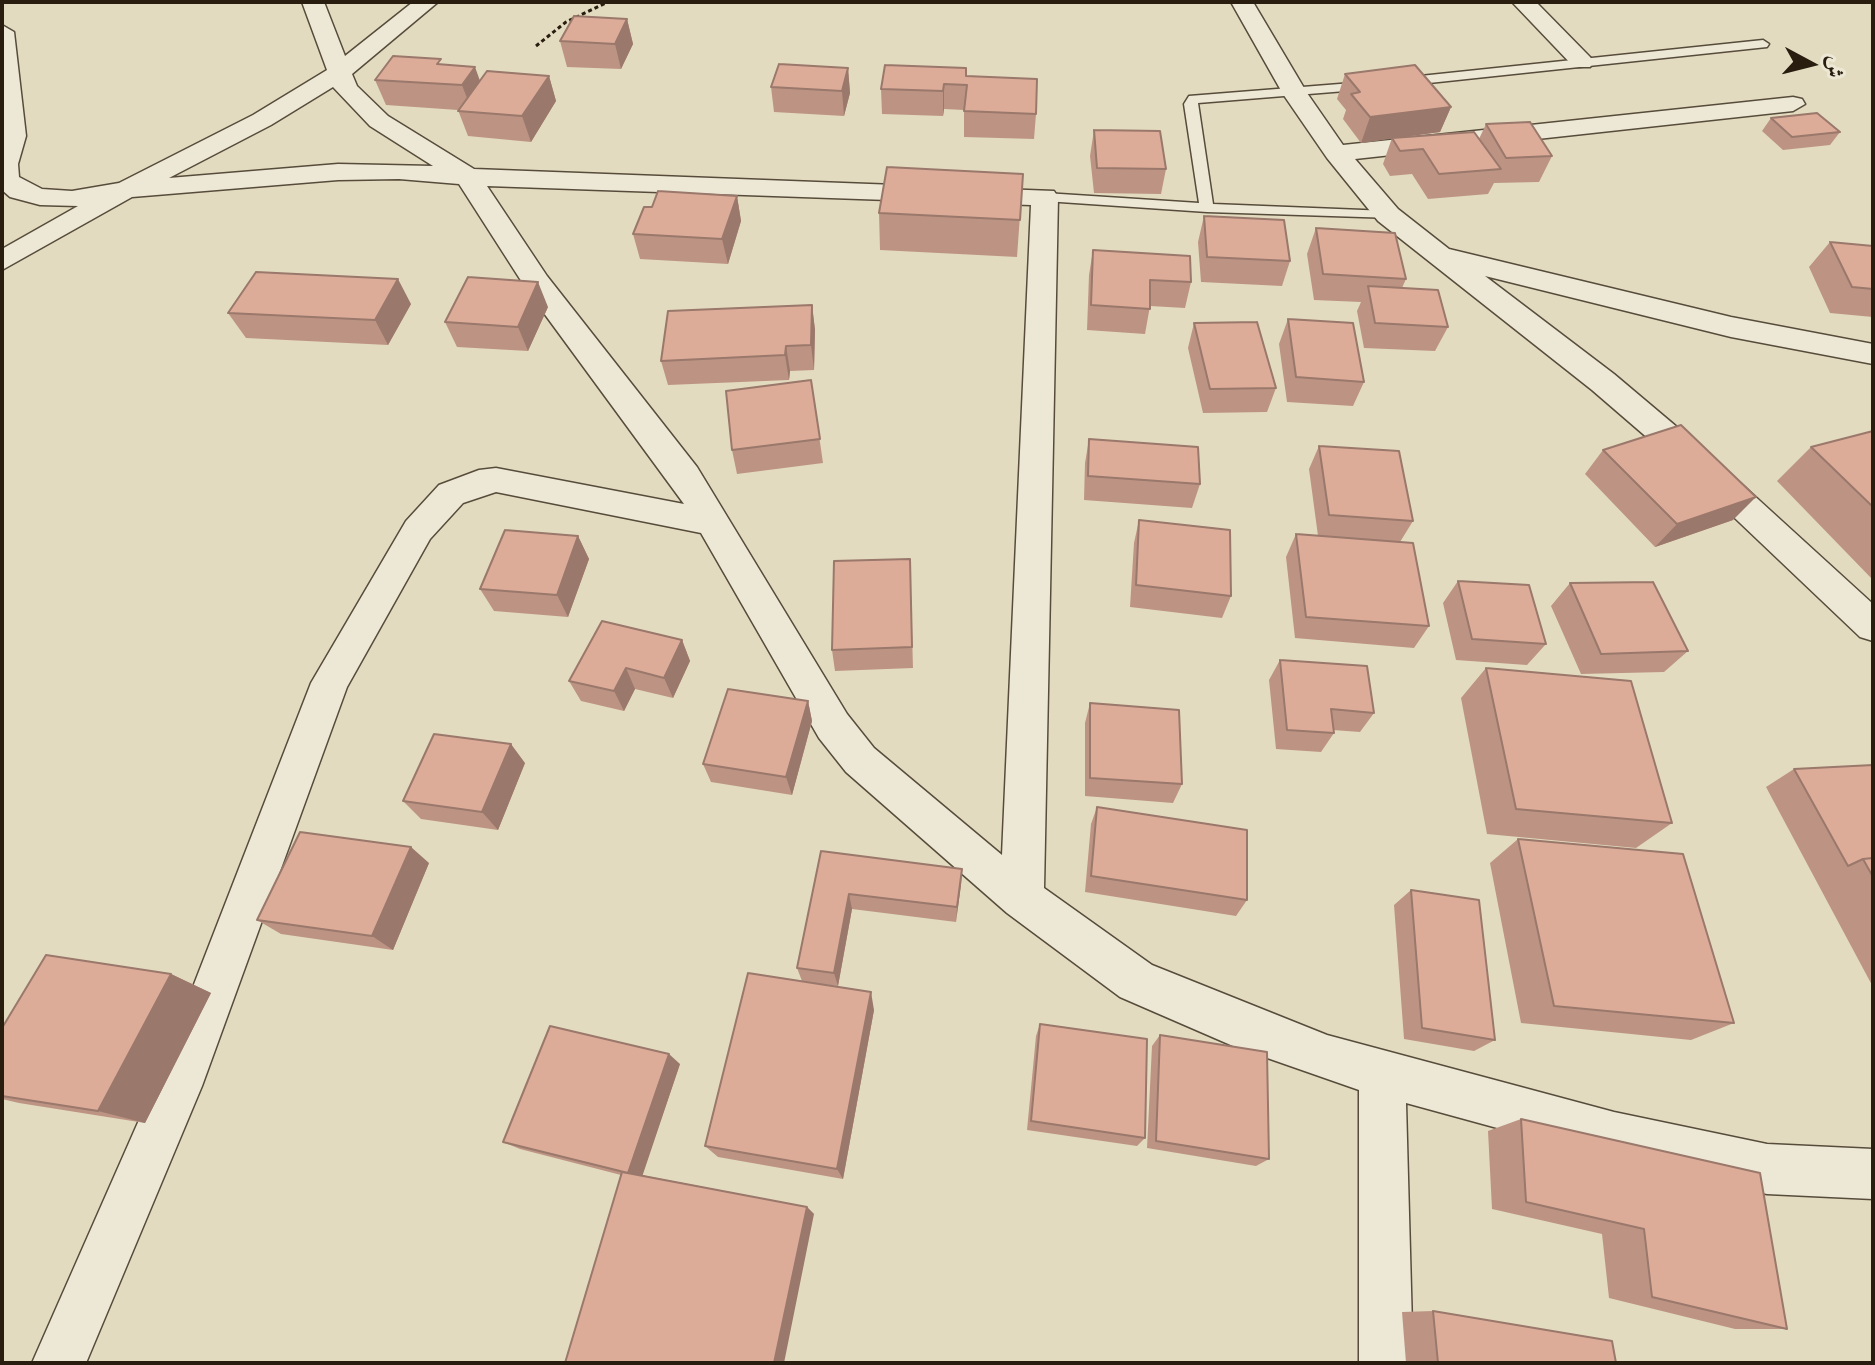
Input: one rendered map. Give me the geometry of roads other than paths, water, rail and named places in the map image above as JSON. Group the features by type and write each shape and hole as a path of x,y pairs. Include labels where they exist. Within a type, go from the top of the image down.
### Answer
{"street":[{"path":"313,2 346,89 379,121 468,177 537,283 685,476 833,726 860,760 1022,898 1136,981 1233,1023 1327,1058 1614,1136 1767,1169 1873,1174"},
{"path":"2,261 126,190 262,120 338,73 427,2"},
{"path":"1242,2 1295,94 1336,153 1388,215 1603,382 1691,457 1873,626"},
{"path":"1523,2 1582,62"},
{"path":"2,32 13,136 5,164 6,180 19,191 40,197 72,199 126,190 338,172 399,171 468,177 1045,197 1022,898"},
{"path":"1336,153 1793,104"},
{"path":"1431,251 1549,285 1715,324 1873,354"},
{"path":"59,1363 178,1086 330,683 418,530 451,494 479,482 496,480 712,522"},
{"path":"1382,1072 1386,1363"}],"lane":[{"path":"1207,208 1190,104 1194,99 1295,94 1763,44"},
{"path":"1045,197 1207,208 1388,215"}]}
